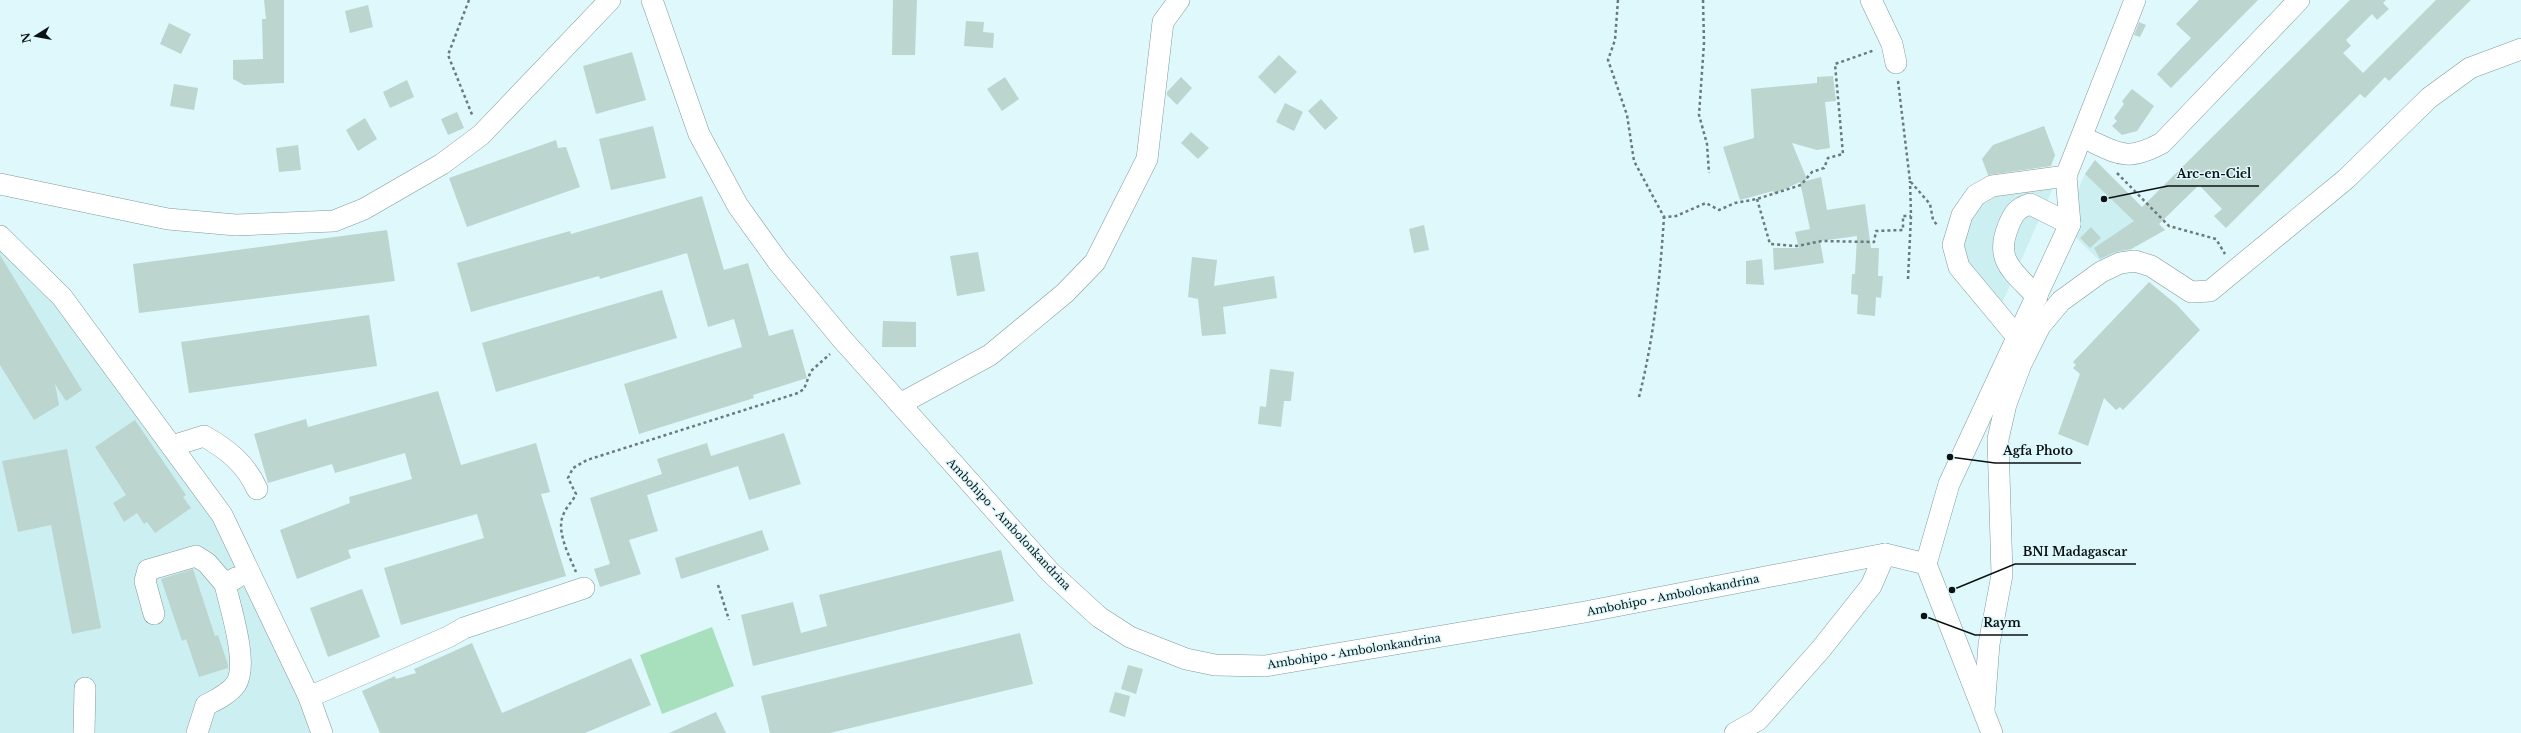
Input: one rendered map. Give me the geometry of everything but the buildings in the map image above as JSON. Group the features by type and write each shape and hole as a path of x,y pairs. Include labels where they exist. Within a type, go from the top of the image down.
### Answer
{"street":[{"path":"0,184 168,219 236,225 334,221 364,209 442,164 481,135 610,0"},
{"name":"Ambohipo - Ambolonkandrina","path":"652,0 699,134 738,206 779,263 842,339 1050,572 1099,617 1130,637 1186,659 1215,665 1265,666 1585,612 1885,554 1926,564"},
{"path":"900,404 990,354 1065,293 1095,262 1147,159 1163,22 1179,0"},
{"path":"1871,0 1894,54"},
{"path":"1992,733 1926,564 1949,484 2070,224 2066,176 2135,0"},
{"path":"2082,137 2120,154 2142,153 2162,143 2299,0"},
{"path":"1984,710 1989,644 2002,575 1998,439 2006,404 2021,364 2040,326 2061,301 2101,272 2120,263 2135,261 2151,266 2190,292 2210,291 2346,179 2429,98 2470,68 2521,49"},
{"path":"2018,338 1959,266 1953,245 1962,215 1976,195 1992,186 2066,176"},
{"path":"2037,297 2008,264 2002,252 2003,241 2012,217 2019,208 2030,204 2070,224"},
{"path":"0,236 62,297 222,515 309,697 322,733"},
{"path":"172,446 204,436 236,457 252,479 257,489"},
{"path":"1735,733 1758,720 1821,649 1871,586 1885,554"},
{"path":"154,614 145,581 148,570 196,556 207,563 225,584 239,646 240,669 236,683 224,695 206,705 197,733"},
{"path":"225,584 249,570"},
{"path":"309,697 448,637 464,628 584,588"},
{"path":"84,733 85,688"}],"path":[{"path":"469,0 448,55 481,135"},
{"path":"1618,0 1615,40 1608,60 1627,115 1634,161 1664,217 1659,284 1648,362 1639,397"},
{"path":"1703,0 1703,70 1698,115 1707,144 1709,173"},
{"path":"1664,217 1676,216 1706,203 1719,210 1735,203 1757,200 1801,185 1812,172 1824,168 1828,158 1843,154 1835,64 1894,54 1910,181 1911,216 1908,279"},
{"path":"2120,154 2111,166 2169,226 2216,239 2235,271"},
{"path":"1910,181 1930,204 1933,220 1953,245"},
{"path":"1757,200 1770,244 1797,246 1822,241 1874,242 1876,231 1903,230 1903,216 1911,216"},
{"path":"584,588 566,548 561,525 564,513 576,494 568,478 573,468 587,460 798,393 804,389 811,372 829,356 842,339"},
{"path":"718,585 729,620"}],"shaded area":[{"path":"2095,160 2165,230 2104,265 2062,224 2085,174"},
{"path":"2054,186 2000,308 1964,264 1960,245 1967,217 1983,196 1992,197 2023,189"},
{"path":"0,230 226,515 328,733 0,733"}],"green space":[{"path":"712,627 734,686 662,714 640,655"}],"place":[{"name":"Arc-en-Ciel","path":"2104,199"},
{"name":"Agfa Photo","path":"1950,457"},
{"name":"BNI Madagascar","path":"1952,590"},
{"name":"Raym","path":"1924,616"}]}
